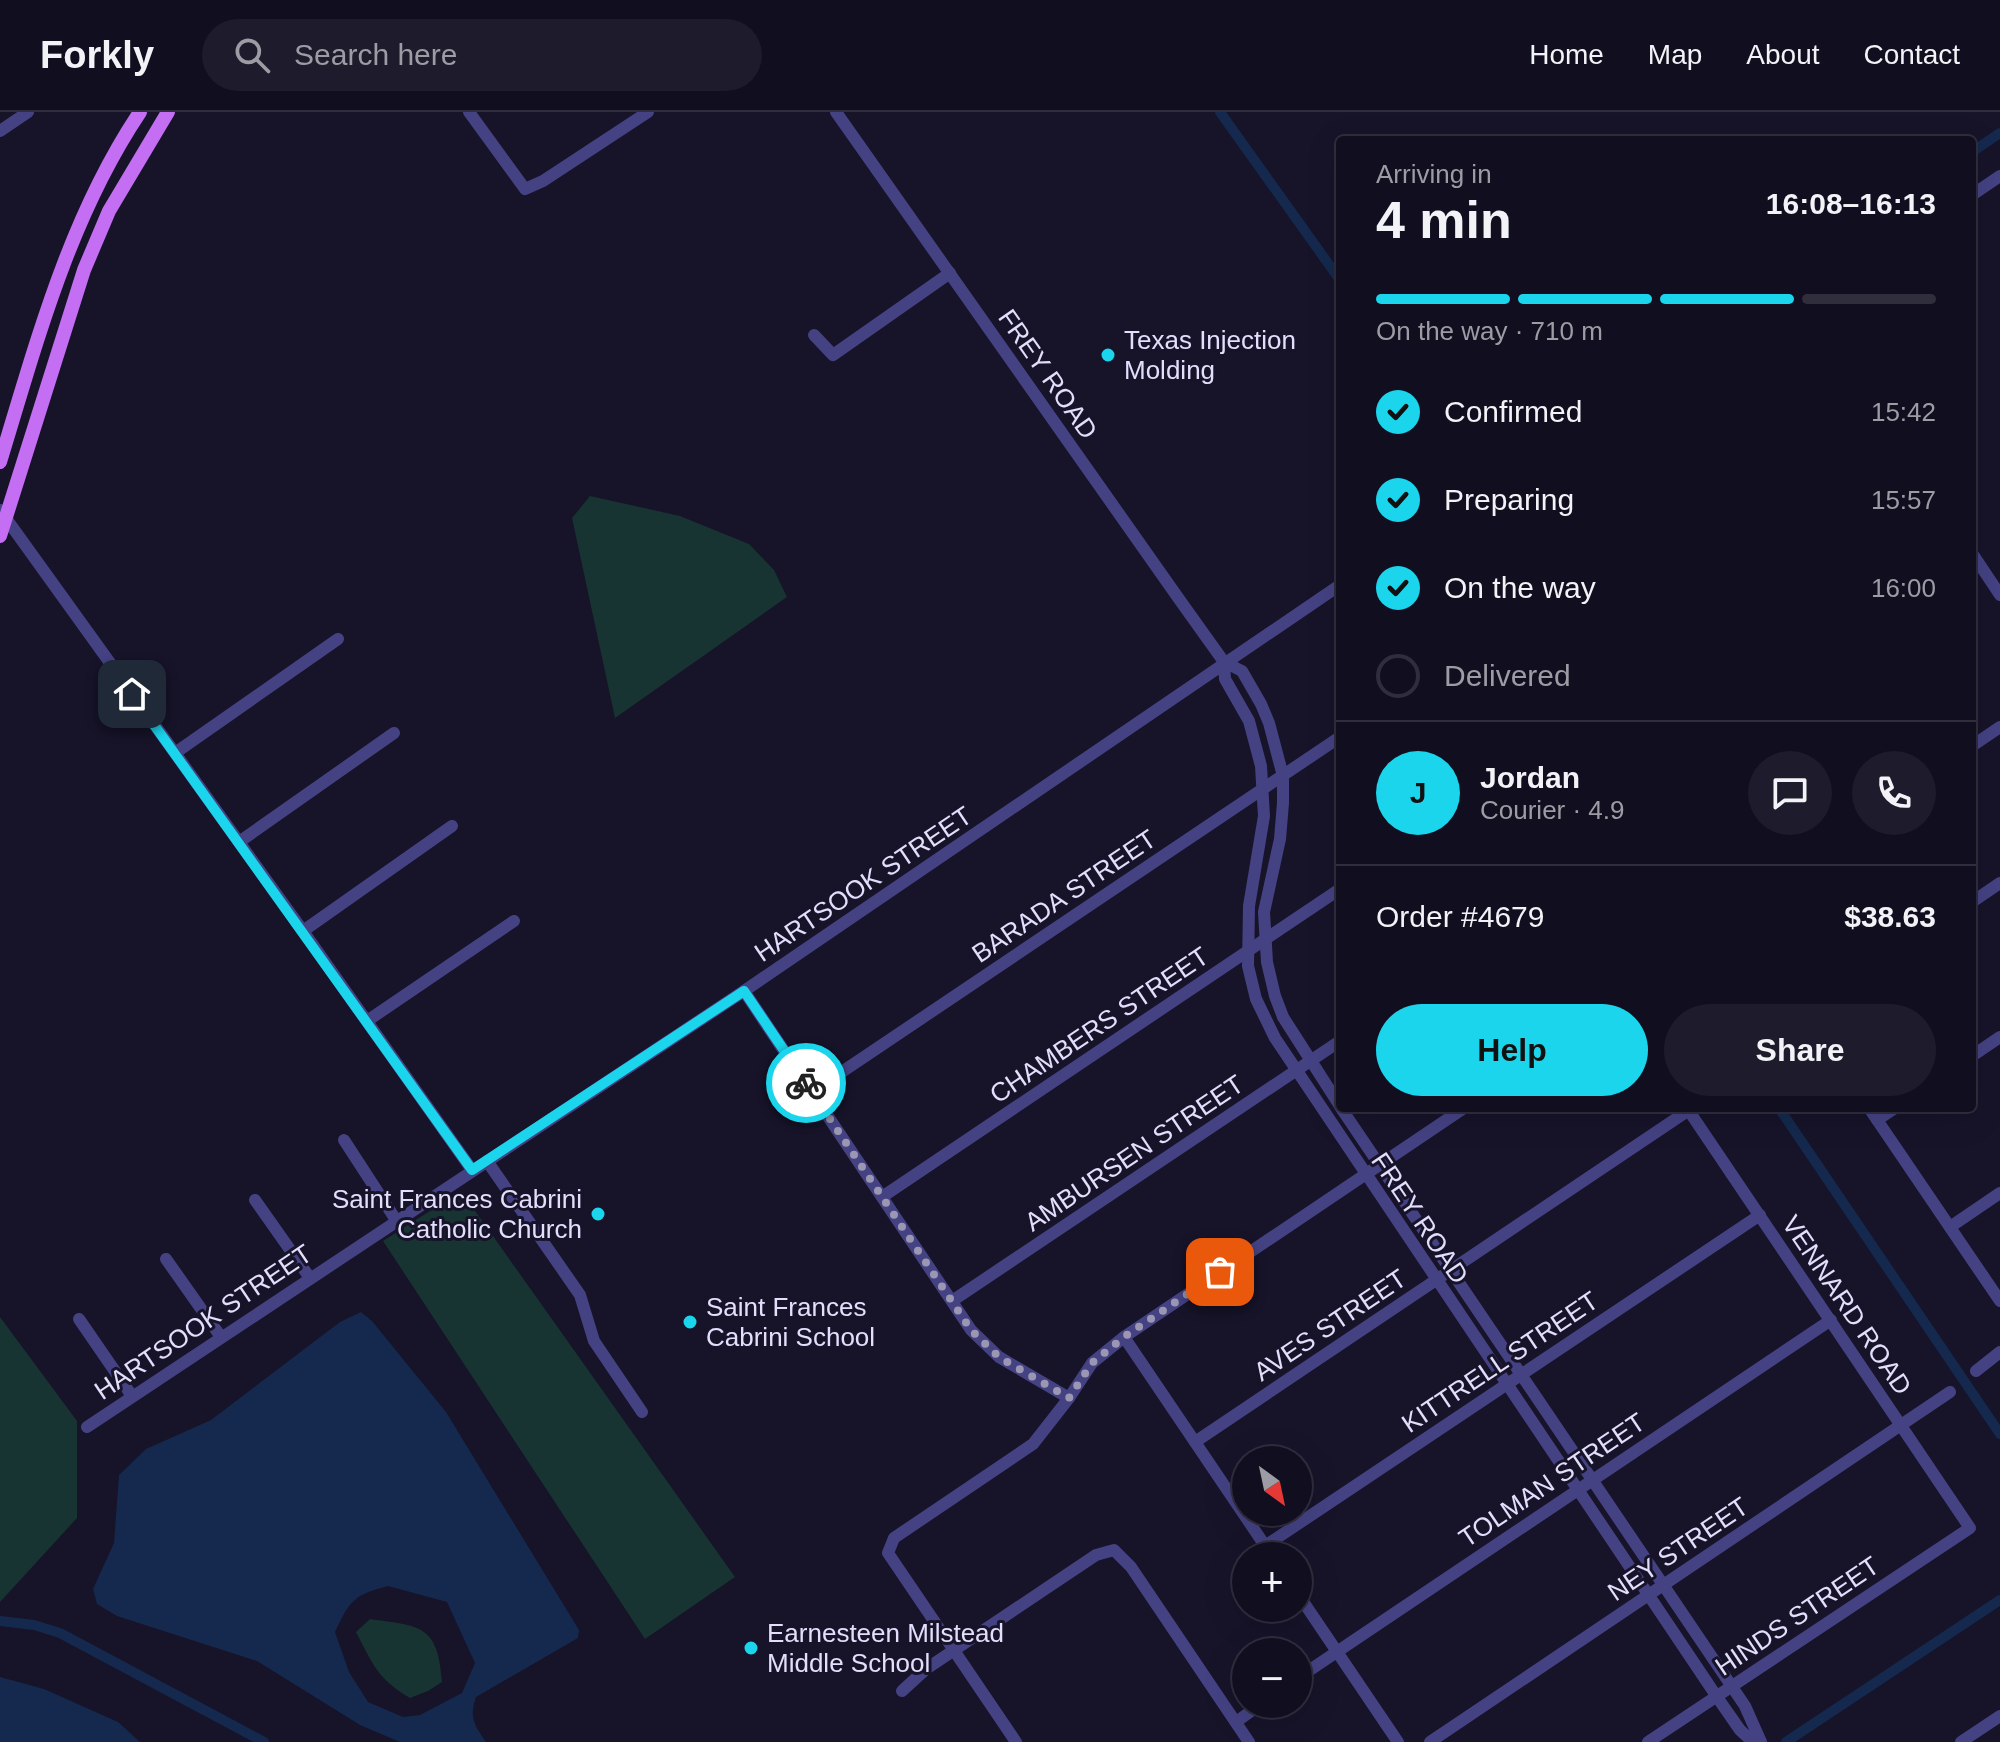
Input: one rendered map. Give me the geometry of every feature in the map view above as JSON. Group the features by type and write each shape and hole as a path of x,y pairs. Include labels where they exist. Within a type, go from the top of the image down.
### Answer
{"main road":[{"path":"0,462 63,262 89,201 140,112"},
{"path":"0,536 3,514 84,270 109,211 168,112"},
{"path":"116,153 135,164"},
{"path":"44,322 65,329"}],"street":[{"path":"0,131 28,112"},
{"path":"469,112 525,189 543,181 648,112"},
{"name":"FREY ROAD","path":"836,112 1224,662 1242,671 1261,704 1283,776 1280,839 1264,912 1267,962 1275,996 1292,1035 1336,1101"},
{"path":"1976,192 2000,176"},
{"path":"814,335 833,355 950,273"},
{"path":"3,514 472,1170"},
{"path":"1976,559 2000,595"},
{"name":"HARTSOOK STREET","path":"87,1427 744,991 1336,588"},
{"path":"175,753 338,639"},
{"name":"FREY ROAD","path":"1224,662 1225,679 1242,706 1256,740 1264,816 1249,906 1248,966 1256,999 1275,1038 1717,1697 1740,1730 1753,1742"},
{"path":"1976,743 2000,727"},
{"path":"239,842 394,733"},
{"name":"BARADA STREET","path":"812,1092 1336,740"},
{"path":"303,931 452,826"},
{"path":"1976,899 2000,883"},
{"name":"CHAMBERS STREET","path":"882,1197 1336,892"},
{"path":"367,1021 514,921"},
{"path":"744,991 971,1330 999,1357 1069,1398"},
{"path":"1976,1053 2000,1037"},
{"name":"AMBURSEN STREET","path":"952,1301 1336,1044"},
{"name":"FREY ROAD","path":"1343,1112 1732,1686 1761,1742"},
{"path":"1016,1742 888,1553 894,1538 1033,1444 1092,1363 1124,1337 1458,1112"},
{"name":"AVES STREET","path":"1195,1442 1684,1112"},
{"name":"VENNARD ROAD","path":"1690,1112 1970,1528"},
{"path":"1872,1112 2000,1301"},
{"path":"1877,1120 1889,1112"},
{"path":"344,1140 396,1220"},
{"path":"487,1161 580,1295 594,1341 642,1412"},
{"path":"1950,1227 2000,1193"},
{"path":"255,1200 310,1278"},
{"name":"KITTRELL STREET","path":"1282,1542 1506,1384 1760,1215"},
{"path":"166,1259 221,1337"},
{"path":"79,1319 132,1396"},
{"name":"TOLMAN STREET","path":"1312,1668 1831,1320"},
{"path":"1124,1337 1263,1542"},
{"path":"1976,1371 2000,1352"},
{"name":"NEY STREET","path":"1430,1742 1950,1392"},
{"name":"HINDS STREET","path":"1648,1742 1970,1528"},
{"path":"902,1691 926,1669 1096,1555 1114,1550 1131,1567 1249,1742"},
{"path":"1312,1615 1398,1742"},
{"path":"1961,1742 2000,1716"},
{"path":"1236,1722 1242,1718"}],"green space":[{"path":"590,496 680,516 749,544 774,570 787,597 615,718 572,518"},
{"path":"461,1191 735,1577 645,1639 383,1241"},
{"path":"0,1317 77,1421 77,1518 0,1602"},
{"path":"370,1619 402,1624 424,1632 436,1649 442,1682 410,1698 390,1684 372,1662 356,1632"}],"water":[{"path":"361,1312 372,1321 446,1412 579,1630 578,1638 476,1697 474,1721 486,1742 400,1742 360,1725 257,1661 117,1616 97,1604 93,1589 114,1543 119,1475 146,1449 211,1420 340,1322","holes":["388,1586 447,1602 475,1663 462,1693 420,1715 403,1717 368,1702 349,1672 335,1632 349,1606 367,1592"]},
{"path":"0,1677 44,1689 118,1722 140,1742 0,1742"}],"waterway":[{"path":"1220,112 1336,274"},
{"path":"1976,149 2000,133"},
{"path":"1782,1112 2000,1434"},
{"path":"1786,1742 2000,1600"},
{"path":"0,1621 34,1625 60,1633 264,1742"}],"way so far":[{"path":"806,1083 971,1330 999,1357 1069,1398 1092,1363 1124,1337 1220,1272"}],"place":[{"name":"Texas Injection Molding","path":"1108,355"},
{"name":"Saint Frances Cabrini Catholic Church","path":"598,1214"},
{"name":"Saint Frances Cabrini School","path":"690,1322"},
{"name":"Earnesteen Milstead Middle School","path":"751,1648"}],"route":[{"path":"132,694 472,1170 744,991 806,1083"}]}
